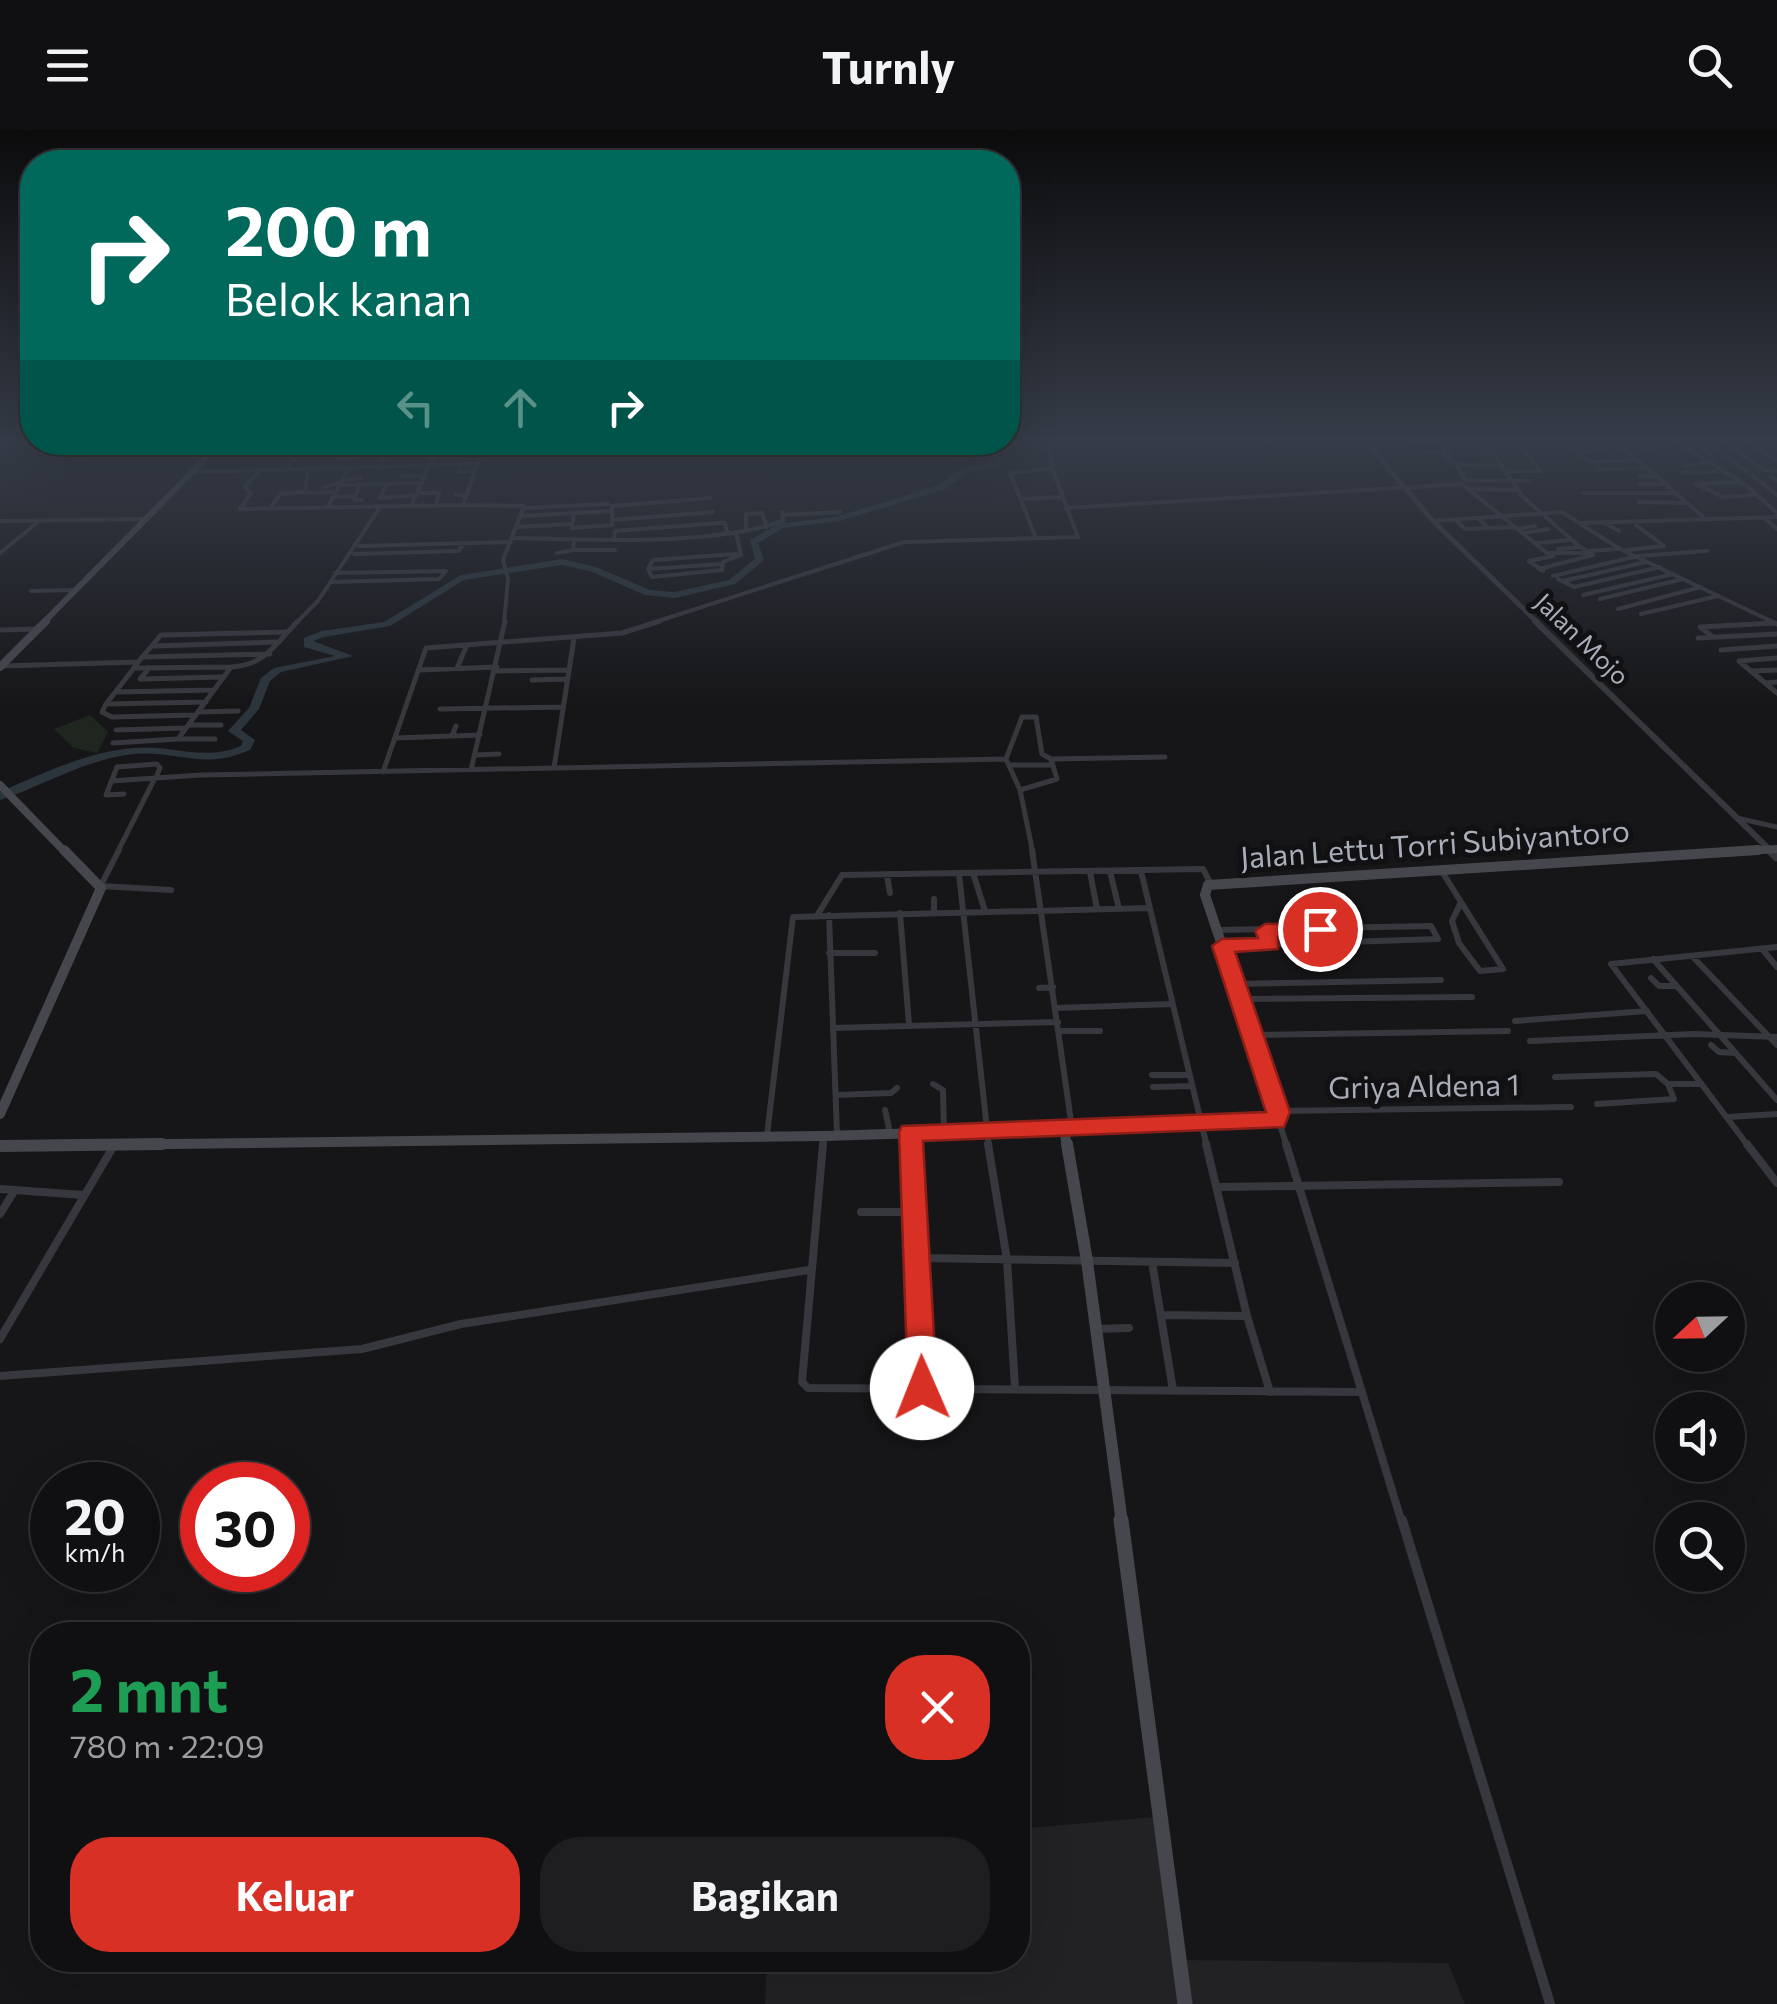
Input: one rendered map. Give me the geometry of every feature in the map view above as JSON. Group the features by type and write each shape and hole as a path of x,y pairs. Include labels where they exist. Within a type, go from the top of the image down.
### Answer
{"main road":[{"path":"0,667 136,530"},
{"path":"0,1114 101,886 5,790"},
{"name":"Jalan Lettu Torri Subiyantoro","path":"1278,1116 1204,891 1211,884 1774,851"},
{"path":"0,1146 831,1135 1202,1124 1278,1116"},
{"path":"1068,1129 1185,2004"}],"street":[{"path":"0,553 27,530"},
{"path":"0,667 252,666 272,654 278,642 308,613 364,530"},
{"path":"471,770 502,642 508,593 503,560 516,530"},
{"path":"614,540 615,531 623,530"},
{"path":"359,546 614,540 741,530"},
{"path":"1033,530 1036,538"},
{"path":"383,772 426,648 629,632 904,542 1078,537 1076,530"},
{"name":"Jalan Mojo","path":"1443,530 1774,851"},
{"path":"1521,530 1550,554 1664,546 1644,530"},
{"path":"1551,576 1568,562 1594,556 1560,530"},
{"path":"1592,530 1622,550 1776,623"},
{"path":"736,531 741,554"},
{"path":"543,549 546,539"},
{"path":"573,550 574,540"},
{"path":"603,553 604,540"},
{"path":"1536,544 1571,540"},
{"path":"354,554 460,551 465,543"},
{"path":"403,552 408,544"},
{"path":"1558,549 1580,547"},
{"path":"557,552 616,550"},
{"path":"1551,576 1638,556 1707,551"},
{"path":"741,554 722,564 648,569 653,560 741,554"},
{"path":"1568,562 1554,556 1529,561 1574,588 1661,567"},
{"path":"1551,576 1646,562"},
{"path":"1614,569 1626,575"},
{"path":"330,582 436,580 446,571 335,573"},
{"path":"1583,595 1674,574"},
{"path":"1600,599 1684,578"},
{"path":"1618,610 1702,587"},
{"path":"30,591 76,590"},
{"path":"1641,614 1720,596"},
{"path":"1713,638 1700,627 1776,623"},
{"path":"0,630 38,629"},
{"path":"238,712 112,717 102,712 164,632 288,632"},
{"path":"1698,638 1777,634"},
{"path":"554,768 574,638"},
{"path":"153,646 278,642"},
{"path":"458,668 467,645"},
{"path":"1722,650 1777,646"},
{"path":"143,656 272,654"},
{"path":"157,656 140,679 224,677"},
{"path":"1775,693 1740,661 1777,658"},
{"path":"178,739 231,667"},
{"path":"419,670 569,670"},
{"path":"1750,672 1777,670"},
{"path":"532,680 568,679"},
{"path":"1764,683 1777,682"},
{"path":"116,692 215,690"},
{"path":"106,704 206,702"},
{"path":"440,709 562,707"},
{"path":"1020,790 1056,780 1051,762 1042,754 1038,718 1022,717 1008,762 1020,790 1043,910 1068,1129"},
{"path":"116,730 220,725"},
{"path":"452,736 456,726"},
{"path":"396,738 480,735"},
{"path":"112,743 215,738"},
{"path":"475,754 499,754"},
{"path":"111,781 1164,757"},
{"path":"124,794 107,796 115,768 158,765 156,777 101,886 171,890"},
{"path":"1740,818 1777,827"},
{"path":"818,915 842,876 1203,869 1211,884"},
{"path":"1441,870 1504,965 1502,969 1468,973"},
{"path":"1110,871 1119,908"},
{"path":"1141,871 1247,1316 1270,1392"},
{"path":"1090,872 1096,909"},
{"path":"959,874 986,1131 1008,1260 1015,1387"},
{"path":"973,874 985,910"},
{"path":"887,876 890,893"},
{"path":"934,899 934,912"},
{"path":"1460,904 1452,921 1455,933 1480,971"},
{"path":"767,1135 792,918 1150,908"},
{"path":"900,913 909,1024"},
{"path":"829,915 836,1095 810,1270 804,1386 1360,1392"},
{"path":"1217,930 1430,926 1438,939 1222,946"},
{"path":"1265,931 1270,944"},
{"path":"1777,946 1611,964 1777,1183"},
{"path":"1761,948 1777,967"},
{"path":"829,953 875,953"},
{"path":"1690,955 1774,1037 1777,1045"},
{"path":"1652,958 1777,1100"},
{"path":"1651,978 1659,986 1677,986"},
{"path":"1236,984 1441,980"},
{"path":"1039,988 1053,987"},
{"path":"1242,999 1472,997"},
{"path":"1056,1008 1172,1004"},
{"path":"1515,1021 1648,1011"},
{"path":"833,1028 1058,1022"},
{"path":"1059,1031 1100,1031"},
{"path":"1254,1034 1508,1031"},
{"path":"1530,1040 1666,1034 1774,1037"},
{"path":"1711,1045 1718,1052 1737,1052"},
{"path":"1555,1076 1650,1073 1668,1084 1703,1084"},
{"path":"1152,1074 1188,1074"},
{"path":"933,1084 943,1090 944,1132"},
{"path":"1597,1104 1670,1100 1674,1096 1668,1084"},
{"path":"1153,1087 1192,1086"},
{"path":"836,1095 891,1094 897,1088"},
{"name":"Griya Aldena 1","path":"1278,1116 1571,1107"},
{"path":"886,1110 890,1133"},
{"path":"1728,1117 1777,1114"},
{"path":"1278,1116 1550,2004"},
{"path":"911,1132 922,1388"},
{"path":"0,1339 113,1147"},
{"path":"1218,1187 1558,1182"},
{"path":"0,1189 84,1195"},
{"path":"0,1214 15,1190"},
{"path":"861,1212 915,1212"},
{"path":"919,1258 1235,1263"},
{"path":"1152,1262 1173,1390"},
{"path":"0,1376 362,1348 461,1324 810,1270"},
{"path":"1161,1315 1247,1316"},
{"path":"1094,1329 1129,1328"}],"shaded area":[{"path":"90,715 108,732 97,753 74,748 54,729"},
{"path":"1165,1816 1180,1960 1448,1963 1465,2004 765,2004 766,1972 1030,1972 1030,1828"}],"waterway":[{"path":"0,796 65,769 116,754 149,750 203,758 230,755 246,748 249,740 234,731 254,709 265,680 278,670 348,656 308,645 308,640 322,634 387,624 461,578 562,562 593,569 648,593 675,595 732,582 760,560 753,542 773,530"}],"route":[{"path":"922,1388 911,1132 1276,1121 1278,1112 1254,1034 1222,946 1270,944 1265,931 1320,929"}]}
